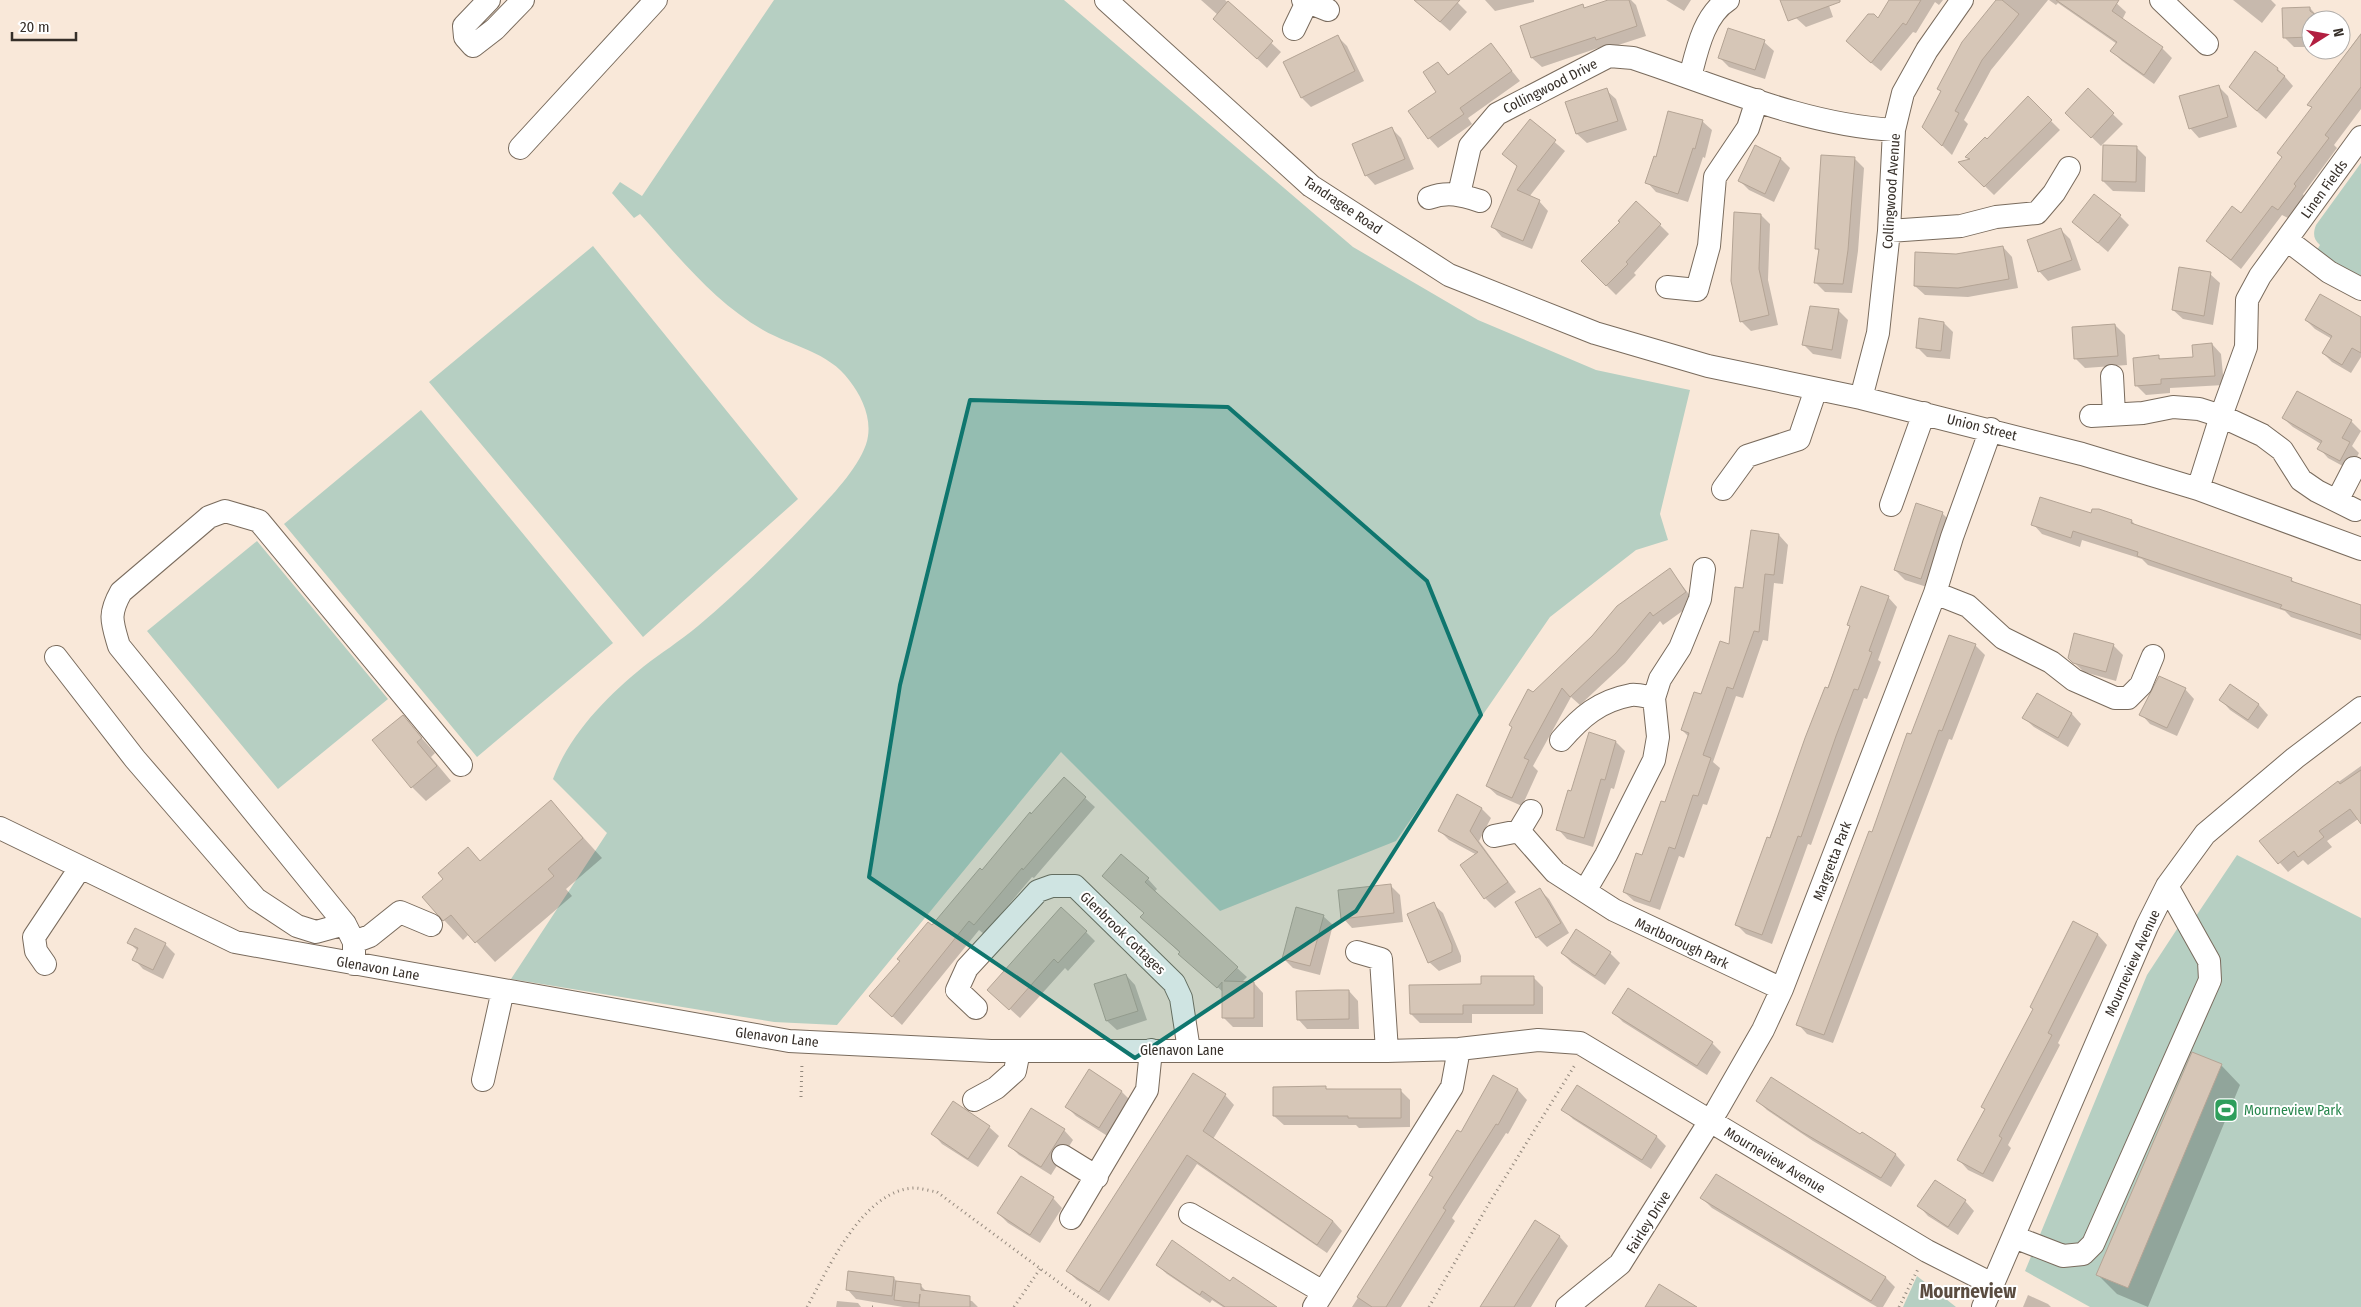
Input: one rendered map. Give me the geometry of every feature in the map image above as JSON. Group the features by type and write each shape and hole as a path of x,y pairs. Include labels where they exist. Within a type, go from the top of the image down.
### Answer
{"street":[{"path":"489,0 464,26 465,36 472,46 495,29 523,0"},
{"path":"520,148 656,0"},
{"name":"Tandragee Road","path":"1106,0 1311,186 1449,275 1595,333"},
{"path":"1690,77 1698,43 1717,7 1728,0"},
{"name":"Collingwood Avenue","path":"1861,398 1878,333 1889,231 1894,130 1903,93 1927,50 1962,0"},
{"path":"2161,0 2207,44"},
{"path":"1294,29 1313,4"},
{"name":"Collingwood Drive","path":"1429,198 1442,193 1469,198 1470,146 1497,114 1608,56 1633,58 1791,111 1869,129 1894,130"},
{"path":"1667,287 1697,290 1709,246 1715,177 1748,128 1757,100"},
{"name":"Linen Fields","path":"2198,489 2221,416 2246,347 2247,300 2260,276 2361,137"},
{"path":"1889,231 1961,226 1996,217 2037,213 2054,193 2069,168"},
{"path":"2287,240 2329,272 2361,289"},
{"name":"Union Street","path":"1595,333 1708,366 1861,398 1991,429 2082,454 2198,489 2361,549"},
{"path":"2112,376 2114,414"},
{"path":"1723,489 1748,456 1799,439 1816,389"},
{"path":"2090,416 2143,413 2173,407 2200,409 2221,416 2262,435 2282,450 2301,480 2317,492 2346,506 2354,468"},
{"path":"1891,505 1924,413"},
{"name":"Margretta Park","path":"1711,1120 1763,1030 1782,989 1935,593 1952,537 1991,429"},
{"path":"351,944 119,646 114,628 112,609 121,592 209,517 225,511 260,521 461,765"},
{"path":"1585,891 1654,760 1658,737 1654,698 1660,679 1680,648 1700,599 1704,569"},
{"path":"1935,593 1968,606 2002,638 2050,662 2074,680 2115,698 2128,698 2141,685 2154,656"},
{"path":"56,657 135,759 256,899 297,926 351,944 370,936 400,912 431,925"},
{"path":"1561,740 1581,717 1593,708 1632,695 1654,698"},
{"name":"Mourneview Avenue","path":"1983,1307 2143,935 2168,886 2205,834 2295,758 2361,708"},
{"path":"1494,836 1519,830 1531,811"},
{"name":"Glenavon Lane","path":"0,828 235,942 351,944 503,990 789,1041 1019,1051 1459,1049 1538,1040 1580,1043 1587,1046"},
{"name":"Marlborough Park","path":"1519,830 1555,872 1614,910 1782,989"},
{"path":"45,964 36,952 34,937 80,868"},
{"name":"Glenbrook Cottages","path":"976,1008 957,990 967,968 1038,892 1052,886 1074,886 1174,983 1180,998 1189,1050"},
{"path":"2014,1237 2063,1256 2083,1254 2093,1244 2210,980 2209,961 2168,886"},
{"path":"1357,952 1380,959 1387,1050"},
{"path":"483,1080 503,990"},
{"name":"Mourneview Avenue","path":"1587,1046 1927,1252 1992,1284"},
{"path":"1190,1214 1318,1299 1452,1087 1459,1049"},
{"path":"1071,1218 1147,1090 1151,1050"},
{"path":"974,1100 996,1088 1015,1071 1019,1051"},
{"name":"Fairley Drive","path":"1566,1307 1620,1264 1711,1120"},
{"path":"1063,1156 1096,1177"}],"path":[{"path":"802,1097 802,1066 805,1042"},
{"path":"1429,1307 1492,1200 1587,1046"},
{"path":"806,1307 833,1258 861,1220 894,1193 914,1188 937,1192 1092,1307"},
{"path":"1900,1307 1927,1252"},
{"path":"1014,1307 1040,1269"}],"highlighted area":[{"path":"970,400 1228,407 1427,581 1481,715 1356,911 1135,1058 869,877 900,685"}],"green space":[{"path":"774,0 1064,0 1353,247 1478,320 1596,370 1690,390 1660,514 1668,540 1636,550 1550,617 1396,841 1220,911 1061,752 837,1025 774,1022 511,979 607,833 553,779 569,747 590,717 616,691 643,667 698,626 777,553 843,482 856,464 866,445 869,428 864,406 841,370 820,356 763,330 728,306 697,277 640,214 634,218 612,193 620,182 642,196"},
{"path":"2361,163 2361,279 2317,250 2320,245 2314,233 2316,225"},
{"path":"593,246 798,499 643,637 429,382"},
{"path":"421,410 613,643 477,757 284,524"},
{"path":"257,541 388,699 278,789 147,631"},
{"name":"Mourneview Park","path":"2237,855 2361,918 2361,1307 2090,1307 2025,1271 2147,975 2179,926 2196,916"},
{"path":"1917,1276 1956,1307 1903,1307"}],"building":[{"path":"1414,0 1460,0 1440,22"},
{"path":"1608,0 1629,0 1637,26 1596,40 1595,37 1531,58 1520,26 1583,4 1584,8"},
{"path":"1780,0 1840,0 1840,2 1788,21"},
{"path":"1889,0 1921,0 1906,25 1903,23 1871,63 1846,41 1868,14 1874,14 1878,18"},
{"path":"1996,0 2002,0 2019,14 1982,60 1955,111 1959,113 1942,146 1922,127 1941,91 1937,89 1962,42"},
{"path":"2056,0 2119,0 2112,11 2163,47 2144,75 2110,51 2117,42"},
{"path":"1228,1 1273,41 1257,59 1213,19"},
{"path":"2310,7 2310,10 2301,10 2301,37 2283,38 2282,8"},
{"path":"1728,28 1765,40 1755,70 1718,58"},
{"path":"2361,34 2361,87 2325,135 2329,138 2294,184 2296,186 2278,210 2272,206 2231,260 2206,241 2232,206 2241,213 2282,157 2277,153 2312,107 2307,105 2341,60 2351,60 2351,47"},
{"path":"1338,35 1355,71 1301,98 1283,62"},
{"path":"1491,43 1512,71 1460,108 1464,114 1428,139 1408,111 1436,92 1423,72 1438,62 1448,75"},
{"path":"2255,51 2278,68 2277,70 2285,76 2257,111 2229,87"},
{"path":"2219,85 2228,117 2189,129 2179,96"},
{"path":"1607,88 1618,121 1576,134 1565,102"},
{"path":"2088,88 2114,113 2091,138 2065,113"},
{"path":"2028,96 2052,120 1984,187 1958,162 1970,159 1965,157 1985,137 1987,139"},
{"path":"1668,111 1703,120 1695,149 1693,148 1678,194 1645,183 1654,156 1656,157"},
{"path":"1530,119 1556,140 1517,190 1540,200 1523,241 1491,227 1517,166 1502,154"},
{"path":"1392,127 1405,159 1365,176 1352,144"},
{"path":"1755,145 1781,158 1765,194 1738,181"},
{"path":"2103,145 2137,146 2136,182 2102,181"},
{"path":"1821,155 1855,157 1848,250 1843,284 1814,283 1819,249 1815,249"},
{"path":"2094,194 2121,215 2098,243 2072,222"},
{"path":"1636,201 1661,224 1626,262 1628,264 1606,286 1581,261 1620,222 1618,221"},
{"path":"1734,212 1761,214 1759,269 1769,315 1740,322 1731,281"},
{"path":"2061,228 2072,260 2038,272 2027,240"},
{"path":"2003,246 2009,279 1958,288 1914,286 1915,252 1956,254"},
{"path":"2179,267 2211,272 2204,316 2172,310"},
{"path":"2320,294 2361,317 2361,353 2352,348 2342,365 2322,353 2332,336 2305,320"},
{"path":"1810,306 1839,309 1832,350 1802,345"},
{"path":"1919,318 1944,322 1941,351 1916,348"},
{"path":"2115,324 2118,356 2074,359 2072,327"},
{"path":"2212,343 2215,376 2161,379 2161,384 2135,386 2133,358 2159,355 2159,359 2193,357 2192,345"},
{"path":"2297,391 2352,420 2342,438 2350,442 2340,461 2317,449 2322,441 2282,418"},
{"path":"2040,497 2091,513 2092,509 2099,509 2132,520 2131,523 2292,578 2291,581 2361,605 2361,635 2280,608 2282,605 2137,556 2138,552 2073,531 2071,538 2031,525"},
{"path":"1916,503 1943,512 1921,579 1894,570"},
{"path":"1751,530 1779,534 1774,575 1765,574 1759,632 1754,631 1733,689 1727,687 1703,755 1711,758 1698,796 1693,795 1675,849 1669,847 1650,902 1623,892 1636,853 1642,855 1661,801 1665,802 1689,733 1681,730 1694,692 1701,694 1720,641 1729,644 1735,587 1743,588"},
{"path":"1670,568 1686,592 1653,616 1650,612 1616,653 1570,697 1562,688 1524,758 1529,760 1512,798 1486,786 1512,727 1509,725 1528,689 1533,692 1592,636 1617,606"},
{"path":"1861,586 1889,596 1869,651 1872,652 1858,690 1854,689 1801,837 1798,836 1762,935 1735,925 1767,837 1770,838 1825,687 1828,688 1850,626 1847,625"},
{"path":"2074,633 2114,644 2106,672 2073,663 2068,658"},
{"path":"1949,635 1976,644 1942,731 1939,730 1824,1035 1796,1025 1869,831 1872,832 1907,733 1911,734"},
{"path":"2159,676 2186,688 2167,728 2139,715"},
{"path":"2230,684 2259,704 2248,720 2219,700"},
{"path":"2037,693 2072,713 2058,738 2022,718"},
{"path":"403,715 422,738 417,742 437,766 411,788 372,740"},
{"path":"1589,732 1616,741 1605,780 1601,779 1584,838 1556,830 1568,790 1571,791"},
{"path":"2361,770 2361,824 2350,809 2319,831 2324,837 2298,857 2294,851 2278,864 2259,841 2338,781 2340,784"},
{"path":"1064,777 1086,797 974,925 969,921 892,1017 869,996 900,961 897,959 928,922 932,925 980,868 982,870 1030,812 1031,814"},
{"path":"1457,794 1482,808 1470,831 1508,882 1484,899 1460,865 1478,852 1438,831"},
{"path":"551,800 583,838 548,869 554,876 475,943 451,915 443,921 422,897 443,879 438,873 468,847 480,861"},
{"path":"1121,854 1149,878 1145,882 1238,967 1224,981 1254,982 1254,1018 1222,1018 1222,982 1217,988 1178,954 1180,952 1140,917 1144,913 1102,876"},
{"path":"1391,884 1394,913 1341,919 1338,890"},
{"path":"1540,888 1561,923 1536,938 1515,902"},
{"path":"1434,902 1452,945 1452,952 1428,963 1407,914"},
{"path":"1061,907 1087,931 1058,963 1054,959 1009,1010 987,990"},
{"path":"1296,907 1324,915 1310,966 1282,959"},
{"path":"2073,921 2098,934 2048,1033 2052,1035 1999,1136 2002,1138 1983,1174 1957,1160 1985,1109 1981,1107 2033,1009 2030,1007"},
{"path":"135,928 166,943 153,970 132,960 138,948 127,943"},
{"path":"1576,929 1611,952 1595,976 1561,953"},
{"path":"1126,974 1138,1011 1106,1021 1094,984"},
{"path":"1481,976 1534,976 1534,1005 1463,1005 1463,1014 1410,1014 1409,985 1481,984"},
{"path":"1628,988 1713,1042 1697,1066 1612,1013"},
{"path":"1349,990 1349,1019 1297,1020 1296,991"},
{"path":"2192,1052 2222,1064 2128,1288 2096,1275"},
{"path":"1089,1069 1122,1091 1099,1128 1065,1107"},
{"path":"1193,1073 1226,1094 1203,1131 1333,1221 1317,1245 1187,1155 1099,1292 1066,1271"},
{"path":"1493,1075 1518,1089 1498,1125 1496,1124 1443,1208 1446,1210 1386,1307 1372,1307 1357,1297 1433,1177 1429,1175 1457,1130 1461,1132"},
{"path":"1771,1077 1860,1134 1862,1132 1896,1154 1881,1178 1802,1132 1756,1101"},
{"path":"1577,1085 1657,1136 1642,1160 1561,1110"},
{"path":"1326,1086 1326,1089 1401,1089 1401,1118 1273,1116 1273,1087"},
{"path":"953,1101 990,1126 968,1159 931,1134"},
{"path":"1031,1108 1065,1129 1041,1167 1008,1146"},
{"path":"1716,1174 1886,1277 1871,1301 1700,1198"},
{"path":"1021,1176 1054,1197 1030,1235 997,1213"},
{"path":"1935,1180 1966,1200 1948,1227 1917,1206"},
{"path":"1535,1220 1560,1236 1514,1307 1480,1307"},
{"path":"1172,1240 1230,1281 1233,1277 1277,1307 1225,1307 1202,1291 1200,1295 1156,1265"},
{"path":"848,1271 894,1277 892,1296 846,1290"},
{"path":"896,1281 921,1284 921,1290 970,1296 970,1307 919,1307 920,1294 919,1303 894,1300"},
{"path":"1659,1284 1697,1307 1645,1307"}],"place":[{"name":"Mourneview Park","path":"2226,1110"}],"district":[{"name":"Mourneview","path":"1968,1291"}]}
